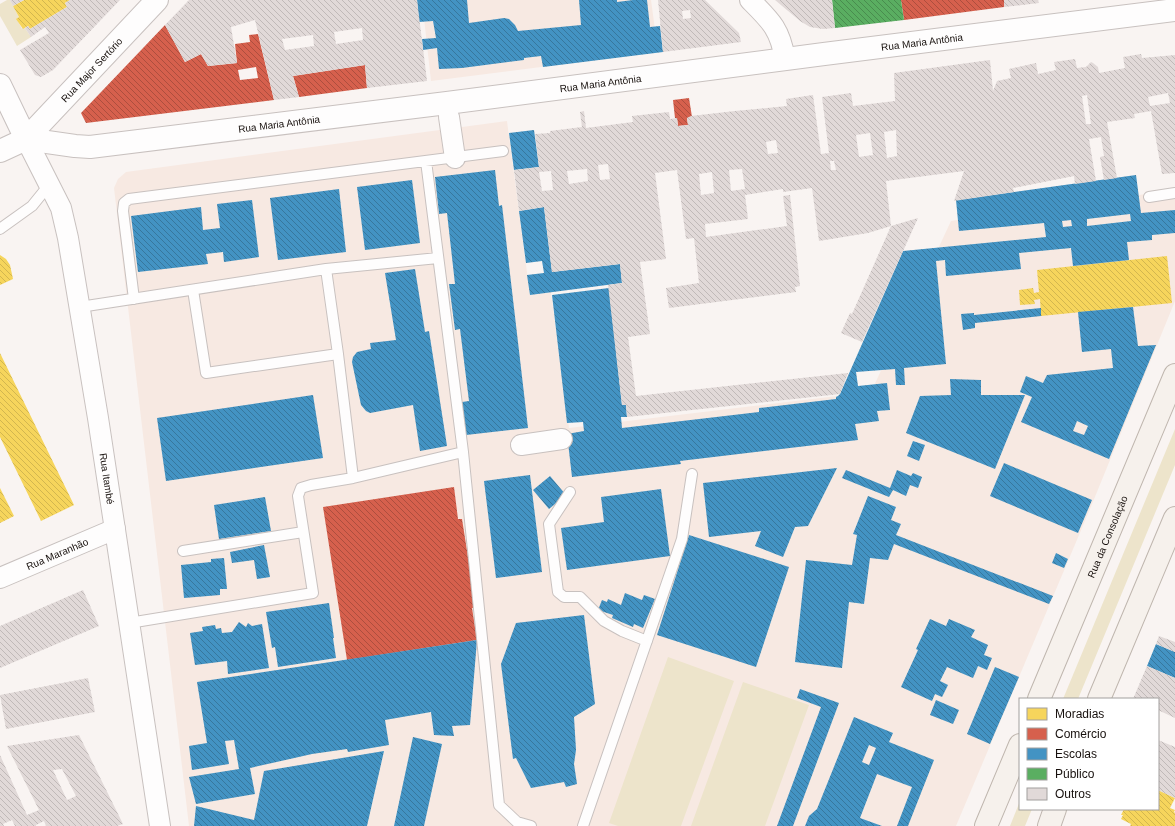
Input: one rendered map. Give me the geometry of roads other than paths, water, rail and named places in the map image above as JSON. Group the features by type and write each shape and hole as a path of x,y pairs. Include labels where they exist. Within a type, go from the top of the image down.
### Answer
{"main road":[{"name":"Rua da Consolação","path":"1039,698 1175,375"},
{"path":"1099,698 1175,518"},
{"path":"986,826 1019,747"},
{"path":"1049,826 1055,810"}],"street":[{"name":"Rua Major Sertório","path":"26,139 60,105 157,0"},
{"path":"750,0 768,18 777,31 782,43 785,59"},
{"name":"Rua Maria Antônia","path":"26,139 90,147 1175,10"},
{"path":"0,85 26,139 0,151"},
{"path":"60,105 57,117 60,132 75,146"},
{"path":"449,117 455,158"},
{"name":"Rua Itambé","path":"26,139 60,208 68,238 115,530 160,826"},
{"path":"521,445 562,439"},
{"name":"Rua Maranhão","path":"0,578 115,530"}],"lane":[{"path":"134,299 123,211 124,203 129,199 503,151"},
{"path":"426,162 463,452 499,805 517,822 531,826"},
{"path":"0,229 32,206 49,185"},
{"path":"1149,197 1175,193"},
{"path":"80,307 326,269 438,258"},
{"path":"326,269 353,478"},
{"path":"193,290 206,373 338,354"},
{"path":"129,623 313,593 298,496 301,488 310,484 353,478 463,452"},
{"path":"583,826 682,539 692,474"},
{"path":"570,492 549,524 558,592 564,597 580,597 604,621 622,631 647,641"},
{"path":"183,551 304,532"}]}
